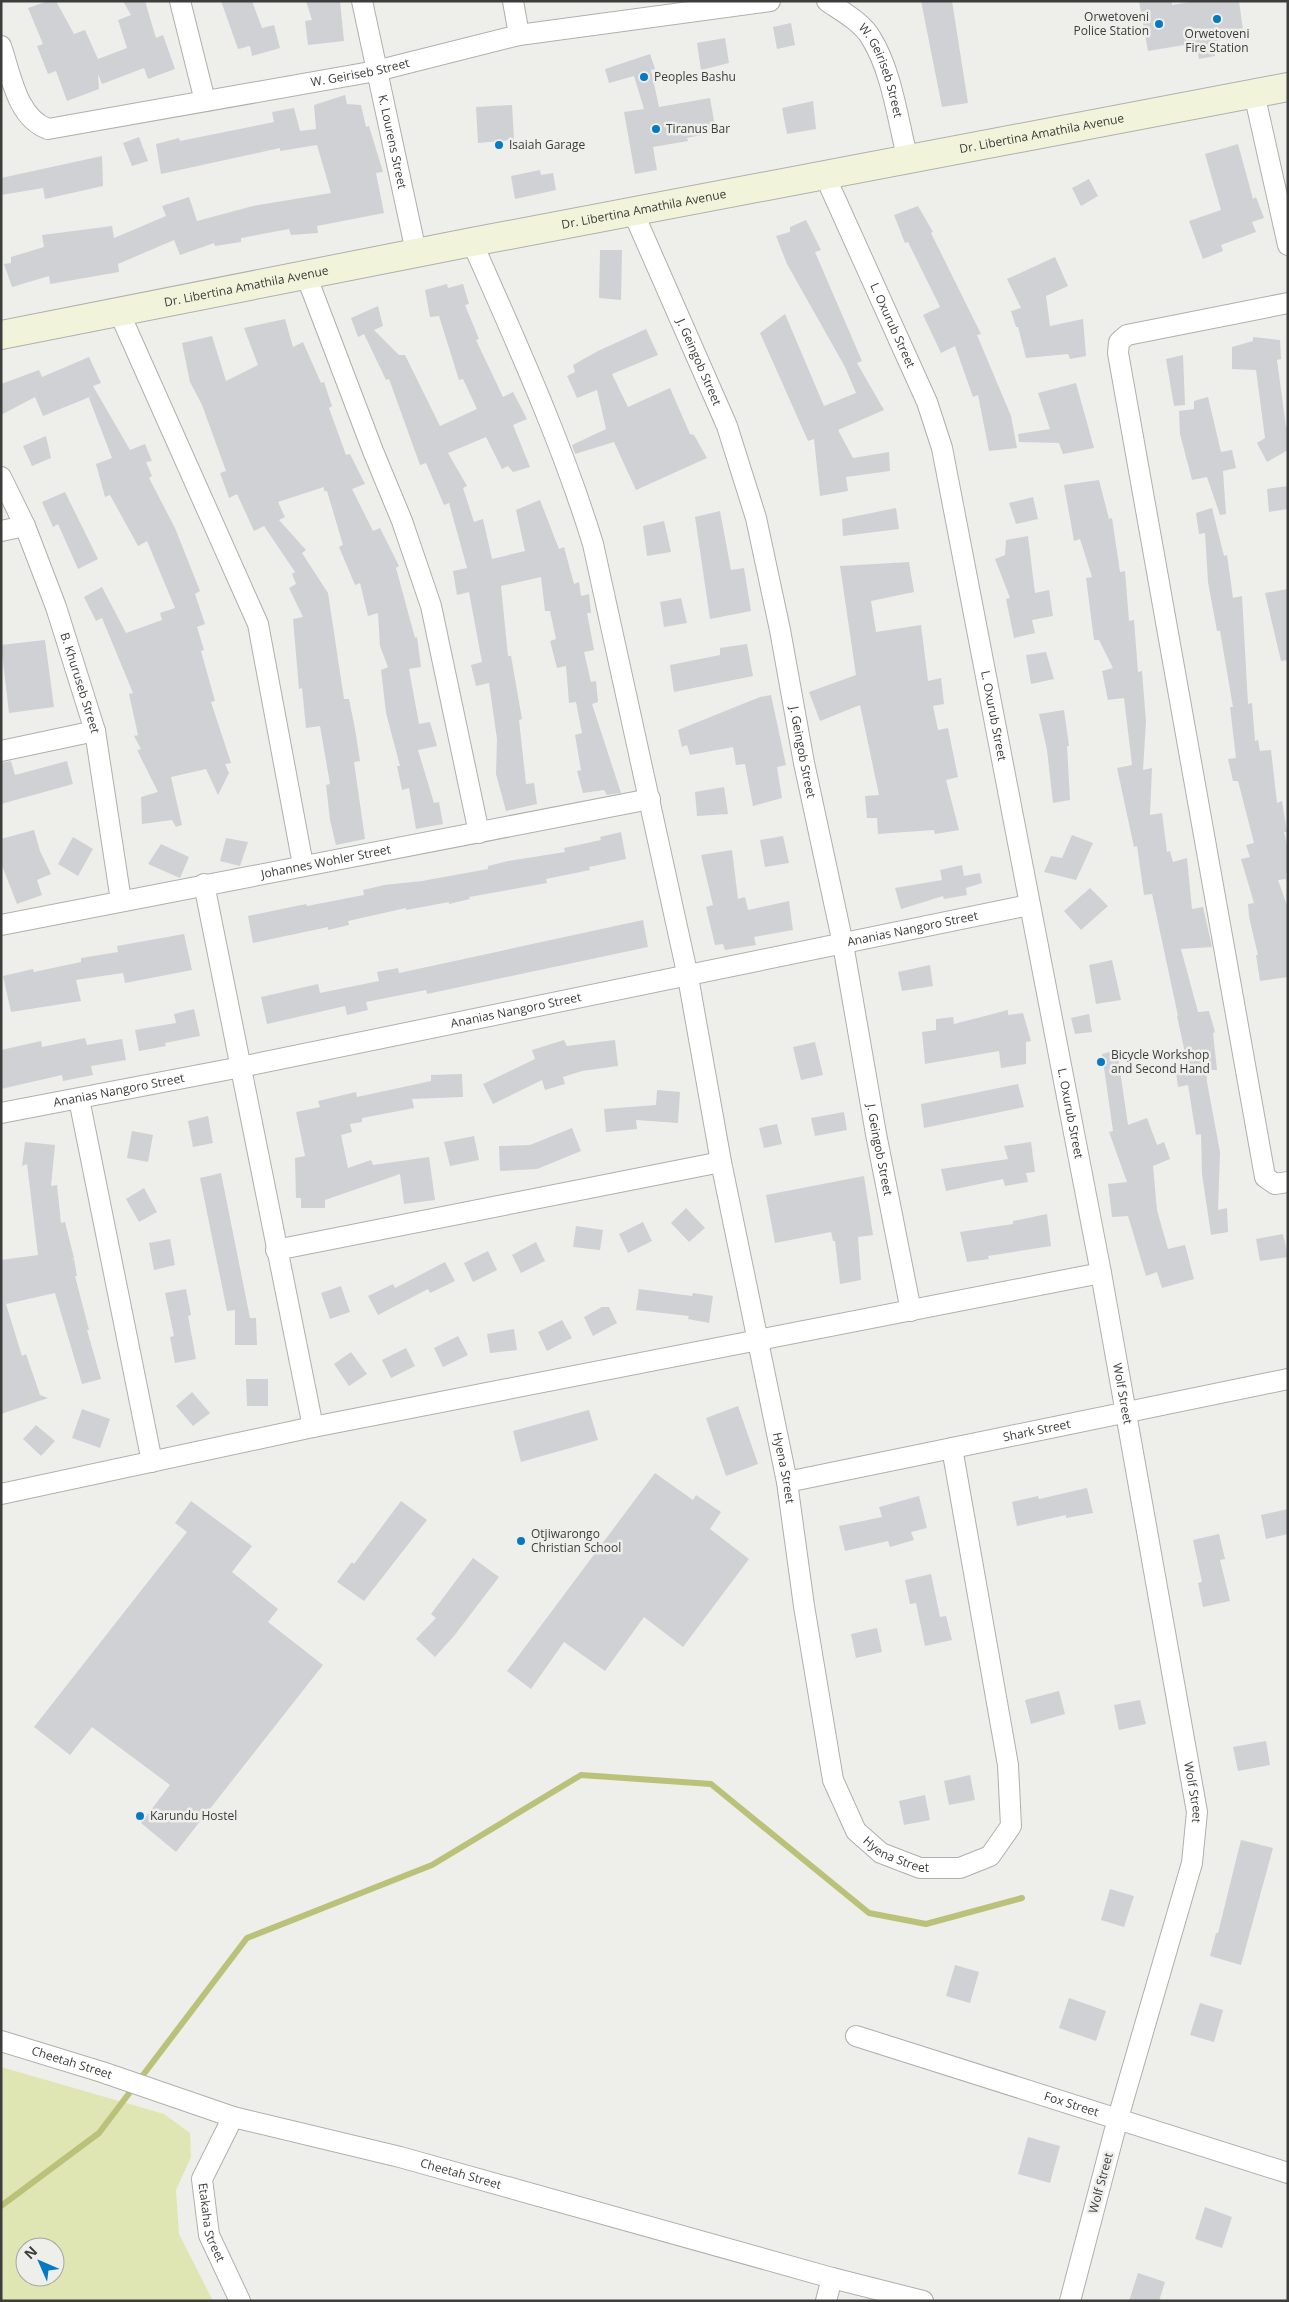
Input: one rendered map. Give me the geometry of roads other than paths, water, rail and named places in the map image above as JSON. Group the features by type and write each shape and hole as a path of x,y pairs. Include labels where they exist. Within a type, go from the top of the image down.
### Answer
{"street":[{"path":"180,1 206,102"},
{"name":"K. Lourens Street","path":"362,1 416,252"},
{"path":"513,1 519,35"},
{"name":"W. Geiriseb Street","path":"1,46 24,111 36,125 48,129 376,71 519,35 770,1"},
{"name":"W. Geiriseb Street","path":"827,1 847,14 871,36 884,63 908,160"},
{"name":"Dr. Libertina Amathila Avenue","path":"1,335 416,252 826,176 1288,87"},
{"path":"1254,93 1288,245"},
{"name":"L. Oxurub Street","path":"826,176 927,402 942,448 1101,1273"},
{"name":"J. Geingob Street","path":"633,212 727,426 756,518 780,630 804,763 843,944 876,1134 911,1311"},
{"name":"Hyena Street","path":"472,242 574,482 593,544 688,977 721,1162 756,1340 787,1482 804,1606 832,1780 856,1831 881,1853 920,1868 960,1868 990,1856 1011,1826 1008,1765 952,1448"},
{"path":"306,275 373,451 402,521 431,606 479,833"},
{"path":"1288,303 1126,335 1118,342 1118,353 1265,1177 1275,1184 1288,1182"},
{"path":"120,312 258,624 303,866"},
{"name":"B. Khuruseb Street","path":"1,477 25,526 56,607 95,731 121,901"},
{"path":"1,531 25,526"},
{"path":"1,751 95,731"},
{"name":"Johannes Wohler Street","path":"1,925 204,884 650,799"},
{"path":"204,884 313,1427"},
{"name":"Ananias Nangoro Street","path":"1,1113 241,1068 1029,905"},
{"path":"79,1099 152,1462"},
{"path":"276,1250 721,1162"},
{"path":"1,1494 313,1427 1101,1273"},
{"name":"Wolf Street","path":"1070,2301 1118,2118 1192,1863 1197,1812 1124,1412 1101,1273"},
{"name":"Shark Street","path":"787,1482 1288,1379"},
{"name":"Fox Street","path":"856,2036 1118,2118 1288,2174"},
{"name":"Cheetah Street","path":"1,2041 102,2072 233,2117 400,2157 832,2278 923,2301"},
{"name":"Etakaha Street","path":"233,2117 202,2179 208,2235 240,2301"},
{"path":"826,2301 832,2278"}],"waterway":[{"path":"1,2206 99,2133 247,1938 432,1865 581,1775 711,1784 869,1913 926,1924 1022,1898"}],"place":[{"name":"Orwetoveni Fire Station","path":"1217,19"},
{"name":"Orwetoveni Police Station","path":"1159,24"},
{"name":"Peoples Bashu","path":"644,77"},
{"name":"Tiranus Bar","path":"656,129"},
{"name":"Isaiah Garage","path":"499,145"},
{"name":"Bicycle Workshop and Second Hand","path":"1101,1062"},
{"name":"Otjiwarongo Christian School","path":"521,1541"},
{"name":"Karundu Hostel","path":"140,1816"}]}
